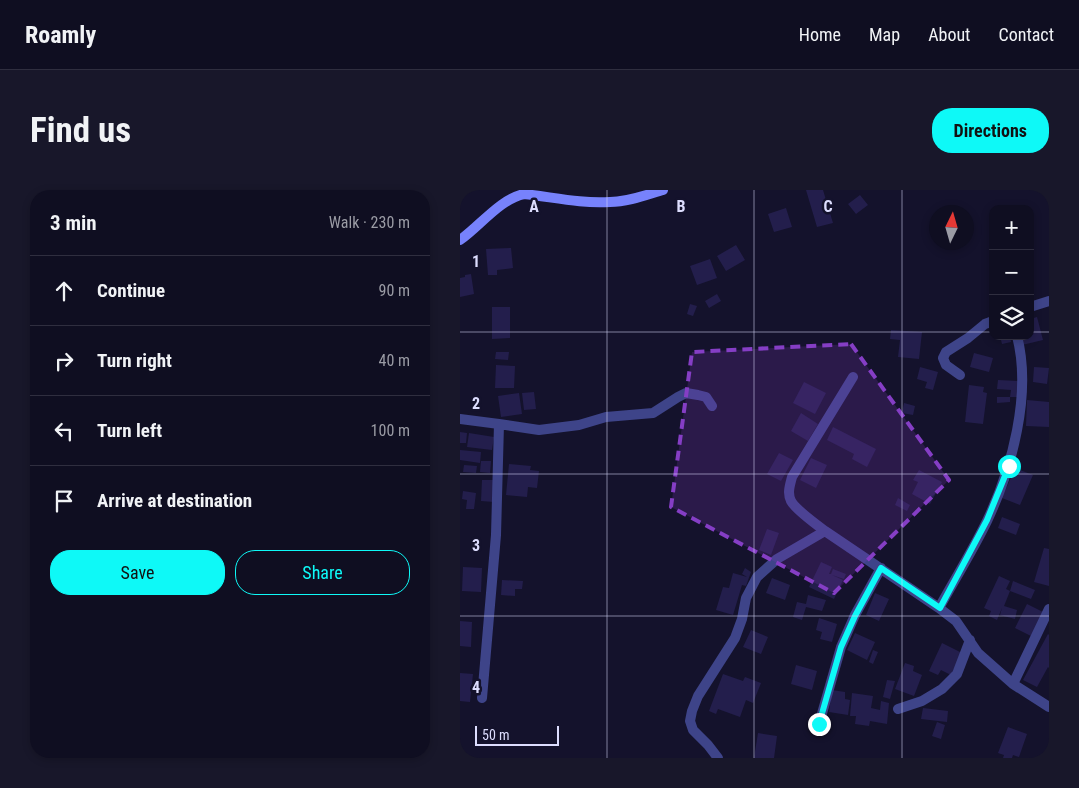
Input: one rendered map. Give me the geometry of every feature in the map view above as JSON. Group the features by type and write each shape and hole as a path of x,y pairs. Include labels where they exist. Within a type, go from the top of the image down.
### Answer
{"main road":[{"path":"460,240 483,222 514,193 593,202 611,202 629,200 663,190"}],"street":[{"path":"1034,306 1049,301"},
{"path":"960,375 946,365 943,358 946,352 989,322"},
{"path":"940,608 987,520 1009,466 1021,411 1022,362 1018,340"},
{"path":"853,377 792,477 789,490 792,502 810,520 825,531 956,620 978,653 1013,684 1049,707"},
{"path":"460,419 539,430 579,425 606,417 653,413 686,394 706,398 712,406"},
{"path":"482,698 496,535 499,424"},
{"path":"718,758 693,730 690,721 698,696 736,638 746,598 757,577 777,559 825,531"},
{"path":"819,724 841,647 855,616 881,568"},
{"path":"1013,684 1049,610"},
{"path":"898,709 922,701 942,689 957,674 970,640"}],"highlighted area":[{"path":"851,344 949,480 834,593 671,507 692,352"}],"building":[{"path":"806,190 823,190 833,223 817,227"},
{"path":"860,195 868,205 856,214 848,204"},
{"path":"786,208 792,227 774,232 768,214"},
{"path":"736,245 745,260 726,271 717,256"},
{"path":"511,248 513,268 497,270 497,275 488,275 486,249"},
{"path":"710,259 717,278 697,285 690,266"},
{"path":"471,274 474,294 460,297 460,278"},
{"path":"717,294 721,301 709,308 705,301"},
{"path":"690,304 697,306 693,316 687,314"},
{"path":"492,307 510,307 510,338 492,339"},
{"path":"1037,317 1043,340 1022,345 1021,340 1034,340 1034,318"},
{"path":"891,330 922,332 919,359 898,357 900,340 890,339"},
{"path":"1001,340 1011,340 1011,342 1002,344"},
{"path":"496,352 509,352 508,360 495,359"},
{"path":"974,353 993,358 989,372 970,367"},
{"path":"496,365 515,366 514,388 495,388"},
{"path":"920,367 938,372 933,390 925,388 927,382 917,379"},
{"path":"1034,367 1049,368 1047,384 1033,382"},
{"path":"998,380 1019,381 1018,397 1010,397 1011,390 997,389"},
{"path":"804,382 826,393 815,414 793,403"},
{"path":"969,385 984,387 983,392 987,393 983,424 965,422"},
{"path":"534,392 536,409 524,410 522,393"},
{"path":"519,393 522,414 501,417 498,396"},
{"path":"997,397 1010,397 1010,402 997,403"},
{"path":"1027,400 1049,402 1049,427 1026,426"},
{"path":"904,403 915,406 913,415 902,413"},
{"path":"801,413 818,424 808,441 791,431"},
{"path":"833,427 876,449 867,467 852,459 854,454 827,440"},
{"path":"460,432 467,433 466,443 460,443"},
{"path":"469,433 494,437 492,450 467,447"},
{"path":"460,450 481,452 480,463 460,460"},
{"path":"779,453 793,460 781,481 767,474"},
{"path":"811,458 827,465 816,488 800,480"},
{"path":"481,461 491,461 490,473 480,472"},
{"path":"509,464 531,466 530,470 539,471 537,488 528,487 527,497 506,495"},
{"path":"464,465 477,466 476,473 463,472"},
{"path":"1015,468 1033,475 1020,505 1002,498"},
{"path":"919,470 942,482 930,504 912,494 918,482 913,480"},
{"path":"482,480 495,480 494,502 481,501"},
{"path":"463,491 476,493 474,509 466,509 467,500 462,499"},
{"path":"898,498 910,505 907,511 895,505"},
{"path":"1002,517 1020,524 1016,535 998,528"},
{"path":"767,529 779,533 771,555 759,550"},
{"path":"1044,548 1049,549 1049,586 1034,582"},
{"path":"821,562 832,567 829,574 831,574 833,569 846,574 844,579 832,575 843,580 834,599 809,587"},
{"path":"463,567 482,568 481,592 462,591"},
{"path":"745,568 751,572 746,586 742,585 733,615 716,610 723,587 729,588 733,573 747,577 742,574"},
{"path":"999,576 1010,581 1006,589 1010,591 1004,606 1017,610 1015,619 1000,615 1002,608 997,620 989,616 991,611 984,608"},
{"path":"772,578 790,585 785,600 766,593"},
{"path":"502,580 523,581 522,589 515,589 515,596 501,595"},
{"path":"1013,581 1035,590 1031,599 1010,591"},
{"path":"875,593 889,599 879,621 866,615"},
{"path":"808,595 826,600 822,611 806,607 802,620 793,617 797,602 806,604"},
{"path":"1027,604 1043,612 1031,636 1015,628"},
{"path":"819,618 837,624 832,642 820,639 822,632 816,630"},
{"path":"460,621 472,622 471,647 460,646"},
{"path":"751,630 768,637 761,654 743,647"},
{"path":"855,633 875,642 867,660 847,650"},
{"path":"1048,634 1049,668 1037,687 1023,680"},
{"path":"942,643 962,653 951,675 941,670 938,675 929,671"},
{"path":"873,650 878,652 873,664 869,662"},
{"path":"905,663 914,666 913,671 922,675 914,696 895,689"},
{"path":"796,665 817,671 812,690 791,684"},
{"path":"460,673 473,674 470,702 460,701"},
{"path":"723,674 743,681 745,677 761,683 753,703 746,700 740,717 718,709 716,714 709,711"},
{"path":"887,680 895,681 890,699 883,697"},
{"path":"832,690 845,692 845,699 850,700 848,715 829,712"},
{"path":"852,693 873,696 871,708 880,710 881,701 889,703 887,724 870,721 869,726 855,724 856,716 850,716"},
{"path":"923,708 948,711 947,722 921,719"},
{"path":"937,722 945,725 941,739 932,736"},
{"path":"1008,727 1027,734 1019,757 1013,755 1012,758 1003,758 1004,755 998,753"},
{"path":"758,733 777,736 774,758 754,758"}],"route":[{"path":"819,724 841,647 855,616 881,568 940,608 987,520 1009,466"}]}
